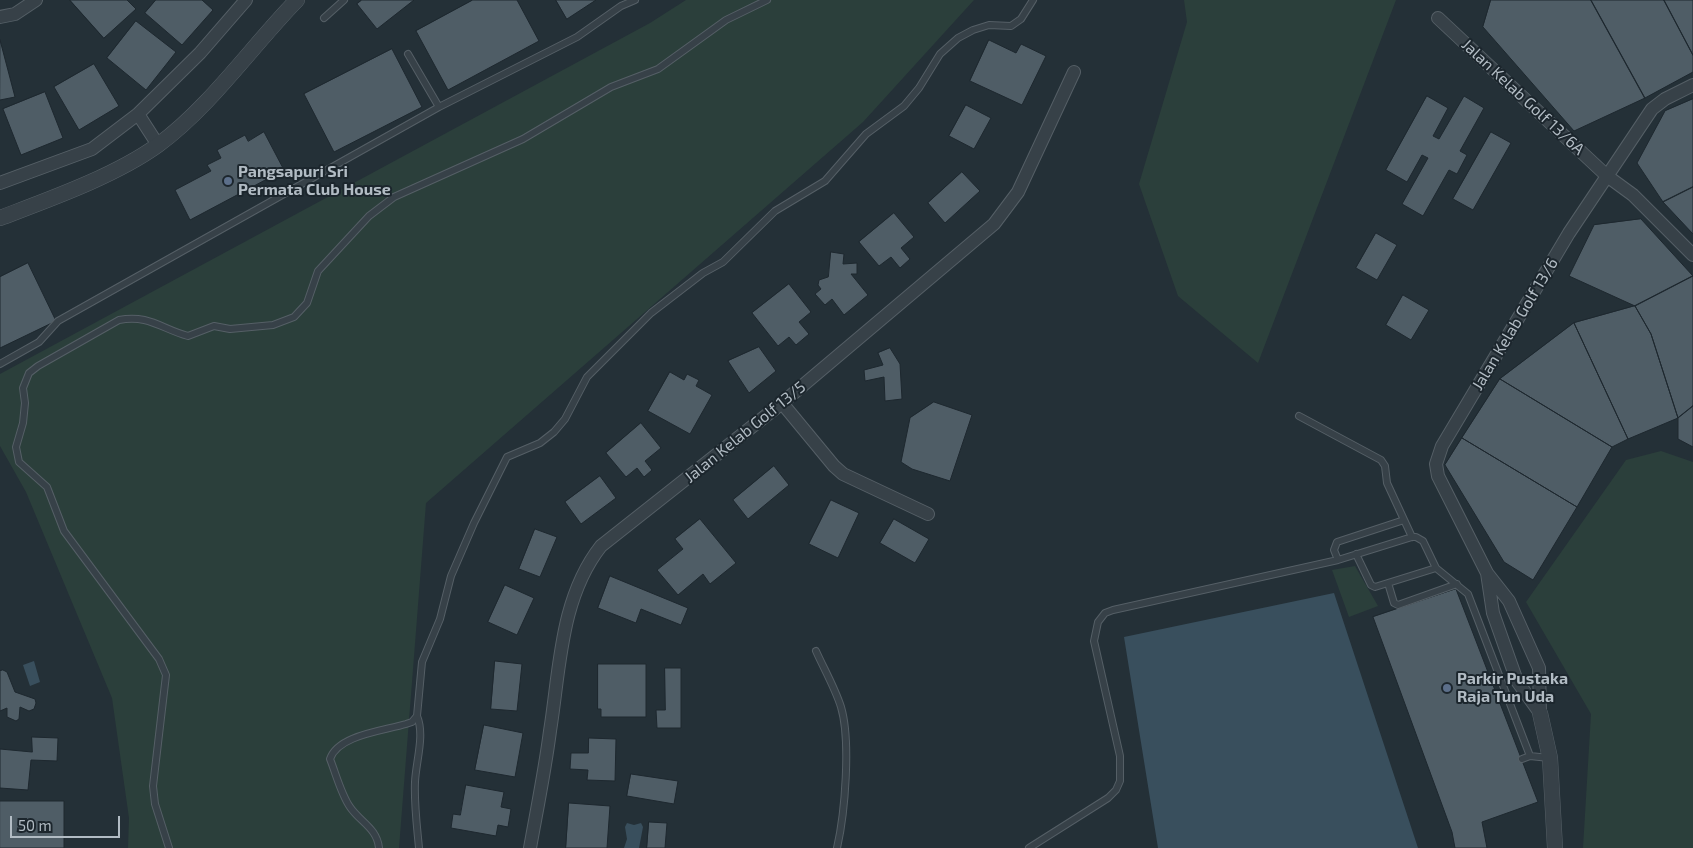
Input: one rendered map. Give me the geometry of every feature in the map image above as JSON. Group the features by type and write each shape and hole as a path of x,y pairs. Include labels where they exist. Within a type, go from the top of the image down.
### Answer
{"street":[{"path":"0,17 15,14 36,0"},
{"path":"0,183 92,149 138,114 200,53 246,0"},
{"path":"0,218 128,164 158,145 184,124 297,0"},
{"name":"Jalan Kelab Golf 13/6A","path":"1438,18 1607,176 1632,195 1693,255"},
{"name":"Jalan Kelab Golf 13/5","path":"530,848 567,618 579,582 590,560 601,546 782,403 994,224 1018,192 1074,72"},
{"name":"Jalan Kelab Golf 13/6","path":"1487,573 1438,476 1436,464 1442,446 1569,234 1652,109 1665,99 1693,85"},
{"path":"138,114 158,145"},
{"path":"782,403 834,466 843,474 928,514"},
{"path":"1487,573 1493,613 1517,681 1540,713"},
{"path":"1487,573 1509,600 1539,668 1540,713 1550,758 1556,848"}],"lane":[{"path":"324,18 344,0"},
{"path":"0,364 40,342 58,321 439,107 577,37 621,6 635,0"},
{"path":"169,848 155,804 153,786 166,675 159,660 114,602 64,531 46,487 19,462 16,447 23,423 25,403 23,388 29,373 119,320 134,317 146,318 188,336 214,326 230,329 273,325 294,317 307,303 318,271 369,216 394,197 523,139 611,87 658,69 726,20 767,0"},
{"path":"419,848 416,782 420,722 417,716 422,662 440,619 451,576 474,523 507,457 540,443 554,432 565,419 587,377 651,313 703,273 722,262 775,211 825,181 866,134 904,106 919,88 940,54 958,38 973,30 989,25 1011,26 1022,19 1033,0"},
{"path":"408,54 439,107"},
{"path":"1300,416 1380,460 1385,466 1387,484 1412,537"},
{"path":"1338,560 1334,550 1337,542 1404,520"},
{"path":"1029,848 1108,798 1116,790 1120,781 1120,756 1094,641 1098,622 1105,613 1338,560 1412,537 1416,537 1425,544 1436,568 1468,594 1530,756"},
{"path":"1356,554 1371,585 1374,587 1436,568"},
{"path":"1388,583 1392,599 1398,605 1457,584"},
{"path":"816,651 841,708 844,737 842,824 837,848"},
{"path":"379,848 374,832 350,806 330,759 333,752 344,741 412,722 417,716"},
{"path":"1522,759 1530,756 1550,758"}],"green space":[{"path":"686,0 974,0 863,122 426,503 399,848 128,848 129,818 112,698 26,492 0,446 0,374 650,23"},
{"path":"1184,0 1396,0 1258,363 1178,296 1139,184 1187,22"},
{"path":"1661,451 1693,462 1693,848 1583,848 1591,714 1526,602 1626,460"},
{"path":"1355,566 1378,606 1349,617 1332,570"}],"water":[{"path":"1334,593 1418,848 1158,848 1124,637"},
{"path":"34,661 40,682 30,686 23,665"},
{"path":"627,823 634,825 641,823 643,827 639,848 624,848 627,839 625,827"}],"building":[{"path":"70,0 127,0 136,9 104,38"},
{"path":"156,0 202,0 213,10 182,45 145,13"},
{"path":"362,0 414,0 377,29 357,4"},
{"path":"473,0 517,0 539,41 448,90 416,31"},
{"path":"556,0 596,0 567,19"},
{"path":"1491,0 1591,0 1645,98 1574,131 1483,27"},
{"path":"1591,0 1664,0 1693,55 1693,72 1645,98"},
{"path":"1664,0 1693,0 1693,55"},
{"path":"136,21 176,52 146,90 107,58"},
{"path":"0,40 15,97 0,100"},
{"path":"989,40 1016,53 1021,44 1046,56 1022,105 970,81"},
{"path":"392,49 422,107 334,152 304,94"},
{"path":"94,64 119,106 79,130 54,87"},
{"path":"45,92 63,138 21,155 3,109"},
{"path":"1427,96 1448,108 1433,136 1439,139 1464,96 1484,108 1460,151 1467,155 1457,174 1449,170 1423,216 1402,204 1428,158 1422,155 1407,182 1386,170"},
{"path":"1693,99 1693,187 1663,202 1637,163 1665,111"},
{"path":"966,105 991,118 974,149 949,136"},
{"name":"Pangsapuri Sri Permata Club House","path":"264,132 284,170 190,220 175,190 211,171 207,165 221,158 217,150 245,135 248,141"},
{"path":"1491,132 1511,143 1473,210 1453,199"},
{"path":"962,172 980,191 945,223 928,203"},
{"path":"1693,187 1693,234 1663,202"},
{"path":"894,213 914,237 901,248 910,259 900,268 891,257 879,266 859,242"},
{"path":"1641,219 1693,276 1635,306 1569,276 1594,225"},
{"path":"1376,233 1397,245 1377,280 1356,268"},
{"path":"831,252 844,254 843,264 857,263 857,274 851,274 868,295 844,315 832,299 825,305 815,294 821,289 818,285 819,280 828,277"},
{"path":"28,263 56,321 0,348 0,277"},
{"path":"1693,276 1693,406 1678,418 1651,334 1635,306"},
{"path":"789,284 811,312 799,322 809,334 796,345 789,337 778,346 752,313"},
{"path":"1403,295 1429,310 1411,340 1386,325"},
{"path":"1635,306 1651,334 1678,418 1628,439 1574,323"},
{"path":"1574,323 1628,439 1612,447 1500,379"},
{"path":"759,347 776,371 749,393 728,361"},
{"path":"890,348 900,364 902,399 885,401 884,377 865,381 864,370 883,365 878,353"},
{"path":"670,372 684,380 687,374 699,380 696,386 712,395 690,434 648,411"},
{"path":"1500,379 1612,447 1577,507 1462,438"},
{"path":"934,402 972,415 950,481 912,469 901,462 910,418"},
{"path":"1693,406 1693,447 1678,439 1678,418"},
{"path":"641,423 661,448 645,461 652,470 644,477 637,468 626,477 606,453"},
{"path":"1462,438 1577,507 1533,580 1504,562 1445,465"},
{"path":"774,466 789,485 748,519 733,500"},
{"path":"600,476 616,498 581,524 565,502"},
{"path":"831,500 859,513 838,558 809,544"},
{"path":"700,519 736,563 710,584 703,574 678,595 657,570 683,549 675,539"},
{"path":"894,519 929,539 915,563 880,543"},
{"path":"535,529 557,537 540,577 519,569"},
{"path":"610,576 688,608 681,625 641,609 636,623 598,608"},
{"path":"505,585 534,598 517,635 488,622"},
{"name":"Parkir Pustaka Raja Tun Uda","path":"1456,589 1538,802 1482,822 1487,848 1455,848 1452,832 1373,617"},
{"path":"495,661 522,664 517,711 491,709"},
{"path":"598,664 646,664 646,717 601,717 601,709 598,709"},
{"path":"665,668 681,668 681,728 657,728 656,710 665,710"},
{"path":"0,671 7,672 15,692 35,699 34,709 29,711 20,707 19,719 16,721 7,717 7,708 0,711"},
{"path":"484,725 523,733 515,777 475,770"},
{"path":"32,737 58,738 57,761 31,760 28,790 0,788 0,749 32,752"},
{"path":"589,738 616,739 615,781 587,780 588,770 570,769 571,753 588,753"},
{"path":"631,774 678,781 674,804 627,796"},
{"path":"466,785 504,792 501,807 511,809 508,827 498,825 496,836 451,828 453,814 460,815"},
{"path":"0,801 64,801 64,848 0,848"},
{"path":"569,803 610,806 607,848 566,848"},
{"path":"649,822 667,823 665,848 647,848"}],"place":[{"name":"Pangsapuri Sri Permata Club House","path":"228,181"},
{"name":"Parkir Pustaka Raja Tun Uda","path":"1447,688"}]}
